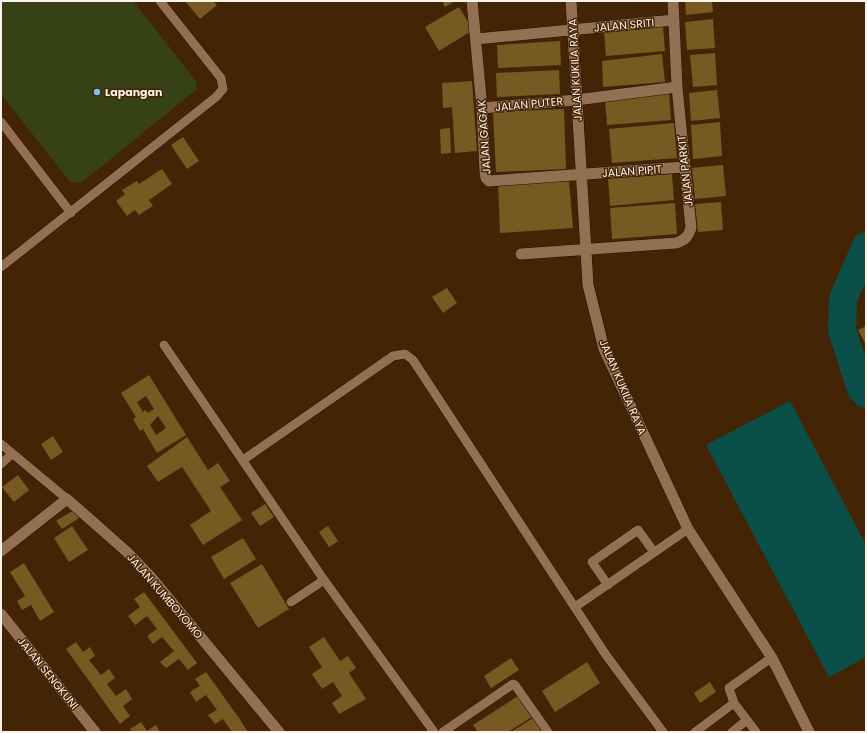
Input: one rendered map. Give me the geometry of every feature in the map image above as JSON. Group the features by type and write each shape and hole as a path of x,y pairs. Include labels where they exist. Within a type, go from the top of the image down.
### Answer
{"street":[{"name":"JALAN GAGAK","path":"472,1 482,108 486,178 490,181 580,176"},
{"name":"JALAN KUKILA RAYA","path":"570,1 574,29 580,176 588,285 604,349 688,529 771,658 809,732"},
{"name":"JALAN PARKIT","path":"585,249 676,244 683,241 688,236 691,228 677,87 673,1"},
{"name":"JALAN SRITI","path":"476,39 674,20"},
{"name":"JALAN PUTER","path":"482,108 576,100 677,87"},
{"name":"JALAN PIPIT","path":"580,176 684,167"},
{"path":"521,254 585,249"},
{"path":"1,551 67,498"},
{"name":"JALAN KUMBOYOMO","path":"67,498 127,552 151,577 279,732"},
{"name":"JALAN SENGKUNI","path":"1,614 95,732"}],"lane":[{"path":"1,267 216,97 223,89 221,78 160,1"},
{"path":"1,122 71,213"},
{"path":"164,345 324,580 434,732"},
{"path":"243,460 394,356 405,354 413,360 606,655 663,732"},
{"name":"JALAN KUMBOYOMO","path":"1,444 67,498"},
{"path":"1,464 12,454"},
{"path":"575,607 688,529"},
{"path":"608,585 592,562 638,530 654,552"},
{"path":"291,602 324,580"},
{"path":"756,732 734,703 729,688 771,658"},
{"path":"443,732 513,684 548,732"},
{"path":"695,732 734,703"},
{"path":"732,732 747,720"}],"green space":[{"name":"Lapangan","path":"1,1 133,1 196,81 197,89 81,183 70,182 1,94"}],"water":[{"path":"790,401 866,545 866,657 829,677 706,445"}],"building":[{"path":"185,1 213,1 217,5 200,19"},
{"path":"442,1 455,1 445,7"},
{"path":"685,1 712,1 713,12 686,15"},
{"path":"459,7 473,30 439,51 425,27"},
{"path":"713,19 715,48 687,50 685,22"},
{"path":"663,26 665,51 606,56 604,31"},
{"path":"560,41 561,65 498,68 497,45"},
{"path":"715,53 717,85 693,87 690,55"},
{"path":"662,54 665,82 603,87 602,61"},
{"path":"559,70 560,94 497,97 496,73"},
{"path":"472,81 477,151 455,153 452,107 443,108 442,83"},
{"path":"717,90 720,118 691,121 689,93"},
{"path":"669,93 671,120 607,125 605,99"},
{"path":"564,109 566,169 496,172 493,112"},
{"path":"720,122 722,156 693,159 691,125"},
{"path":"674,123 677,158 612,163 609,129"},
{"path":"450,128 451,153 441,154 440,129"},
{"path":"183,137 199,161 187,169 171,145"},
{"path":"723,165 726,196 695,199 692,168"},
{"path":"162,169 172,184 149,200 153,206 139,215 135,210 127,216 116,201 125,194 122,190 137,181 139,184"},
{"path":"672,174 674,200 610,206 608,179"},
{"path":"569,181 573,228 500,233 498,183"},
{"path":"721,202 723,230 698,232 695,204"},
{"path":"675,203 677,234 612,239 610,208"},
{"path":"447,288 457,303 443,313 432,297"},
{"path":"866,326 866,345 858,330"},
{"path":"149,375 186,435 157,453 143,429 140,431 133,419 136,417 121,393","holes":["146,396 154,409 148,413 145,410 143,412 137,402","158,416 166,428 156,435 150,425"]},
{"path":"53,436 63,452 51,460 41,444"},
{"path":"187,437 208,470 218,463 230,481 220,487 242,520 203,545 190,525 211,511 182,467 158,482 147,466"},
{"path":"18,475 29,490 14,502 2,487"},
{"path":"265,504 274,517 260,526 251,513"},
{"path":"74,510 79,518 62,529 56,521"},
{"path":"72,526 88,550 69,562 54,538"},
{"path":"328,526 338,541 329,547 319,532"},
{"path":"243,538 256,559 224,579 211,557"},
{"path":"24,563 54,612 40,621 31,605 22,610 17,601 25,596 10,572"},
{"path":"262,564 289,609 258,628 230,583"},
{"path":"144,592 197,663 188,670 179,659 166,668 160,662 174,651 162,637 153,644 147,636 157,629 147,616 135,625 128,616 140,607 134,599"},
{"path":"324,637 340,661 348,656 356,668 349,673 366,699 339,714 332,703 342,696 333,682 322,689 312,674 322,667 309,647"},
{"path":"76,642 83,652 90,647 95,656 89,660 101,675 109,669 115,678 107,684 116,696 126,689 132,699 123,706 130,716 120,724 66,649"},
{"path":"511,658 519,670 491,688 484,676"},
{"path":"587,662 600,683 555,712 542,691"},
{"path":"206,672 248,732 232,732 223,719 215,724 208,715 217,710 206,695 196,702 190,692 200,686 195,679"},
{"path":"710,682 716,692 700,703 694,693"},
{"path":"518,696 532,717 508,732 478,732 473,725"},
{"path":"533,718 542,732 511,732"},
{"path":"141,722 147,731 156,725 160,732 132,732 130,729"}],"waterway":[{"path":"866,246 843,299 842,330 861,389 866,394"}],"place":[{"name":"Lapangan","path":"97,92"}]}
